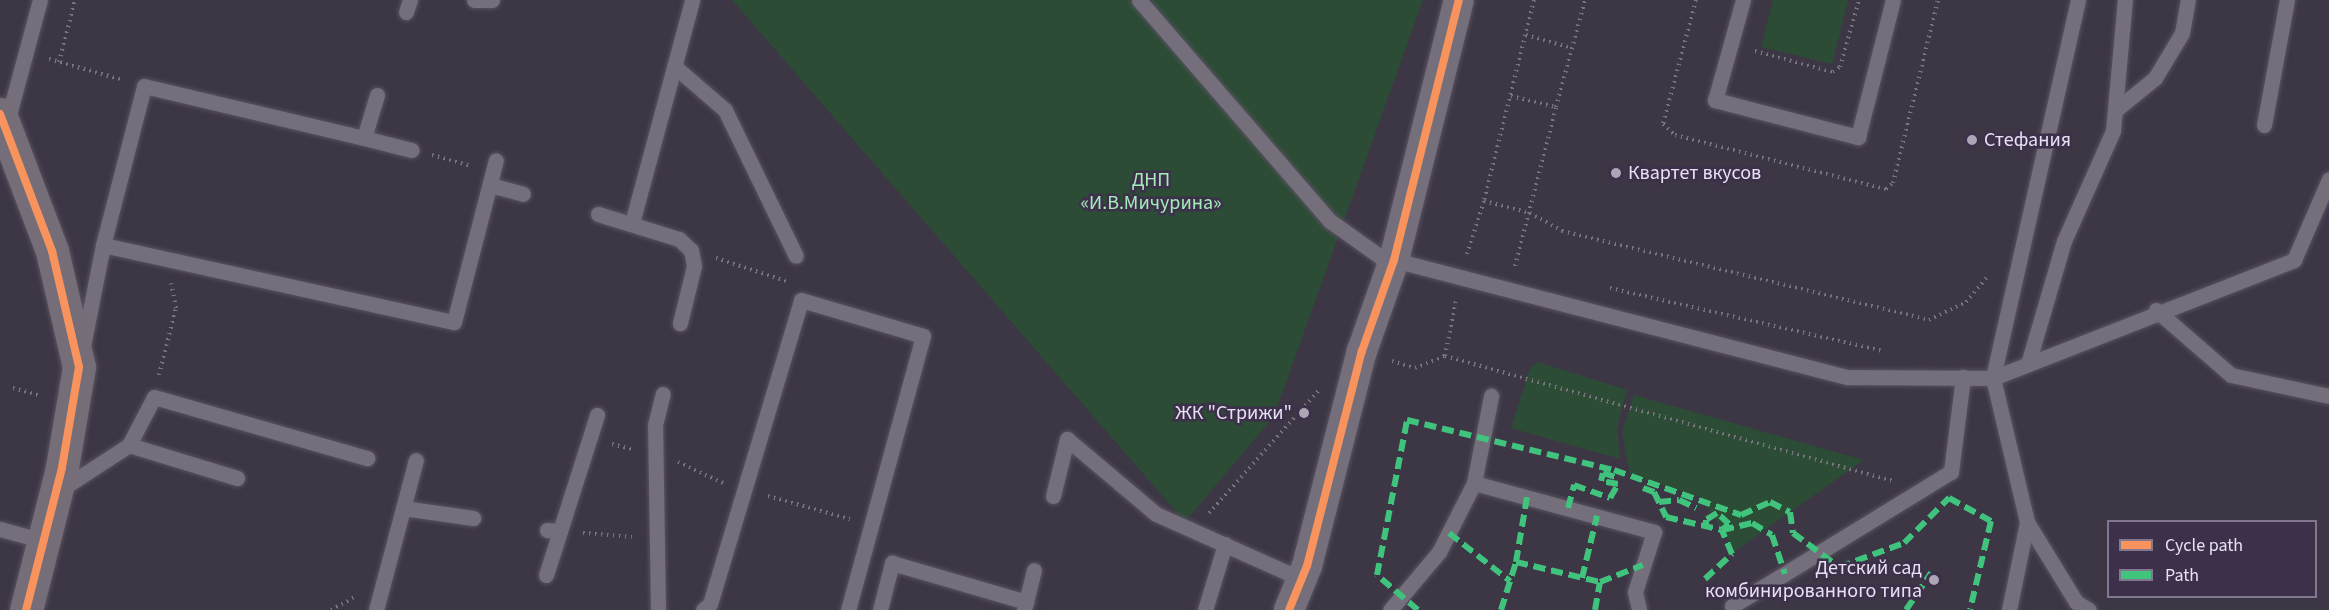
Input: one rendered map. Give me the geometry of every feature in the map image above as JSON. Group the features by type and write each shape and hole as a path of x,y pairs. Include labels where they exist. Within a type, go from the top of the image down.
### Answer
{"street":[{"path":"1289,610 1301,579 1362,351 1393,263 1459,0"},
{"path":"3,119 52,251 79,367 56,493 27,610"}],"lane":[{"path":"3,119 40,0"},
{"path":"474,0 492,0"},
{"path":"632,223 692,0"},
{"path":"1139,0 1330,221 1393,263 1847,377 1993,378 2156,310 2294,260 2329,180"},
{"path":"1743,0 1714,100 1858,137 1893,0"},
{"path":"2078,0 1993,378 2027,522 2076,602 2089,610"},
{"path":"2028,364 2064,241 2118,108 2125,0"},
{"path":"2118,108 2155,78 2182,33 2188,0"},
{"path":"2264,125 2287,0"},
{"path":"674,66 725,110 796,256"},
{"path":"79,367 103,245 144,86 411,150"},
{"path":"364,138 377,94"},
{"path":"103,245 454,322 493,172 523,194"},
{"path":"598,214 679,239 690,250 694,266 680,323"},
{"path":"703,610 710,604 801,300 923,336 848,610"},
{"path":"2156,310 2231,375 2329,396"},
{"path":"1732,606 1950,472 1963,377"},
{"path":"658,610 655,425 663,394"},
{"path":"1390,610 1439,552 1474,483 1491,396"},
{"path":"56,493 129,445 154,397 368,458"},
{"path":"546,575 597,415"},
{"path":"1053,496 1067,439 1156,514 1301,579"},
{"path":"129,445 237,478"},
{"path":"376,610 416,460"},
{"path":"1474,483 1654,532 1635,592 1639,610"},
{"path":"403,508 473,518"},
{"path":"2009,610 2027,522"},
{"path":"0,529 44,541"},
{"path":"1205,610 1225,544"},
{"path":"880,610 892,563 1025,606 1034,570"}],"path":[{"path":"75,0 59,62 126,81"},
{"path":"1467,255 1484,201 1534,0"},
{"path":"1515,266 1585,0"},
{"path":"1749,45 1756,53 1833,72 1840,67 1859,0"},
{"path":"1893,183 1938,0"},
{"path":"1526,35 1572,48"},
{"path":"1511,96 1556,106"},
{"path":"411,150 493,172"},
{"path":"1484,201 1530,213 1563,231 1929,321 1966,302 1989,276 1992,265"},
{"path":"690,250 786,280 801,300"},
{"path":"154,397 176,308 166,259"},
{"path":"1445,356 1923,489"},
{"path":"1208,514 1322,386"},
{"path":"561,531 657,539"}],"green space":[{"name":"ДНП «И.В.Мичурина»","path":"732,0 1423,0 1274,416 1185,522"},
{"path":"1773,0 1848,0 1832,64 1761,47"},
{"path":"1538,362 1627,390 1617,427 1620,459 1511,428 1530,368"},
{"path":"1634,395 1864,460 1735,551 1701,497 1630,475 1622,432"}],"marked path":[{"path":"1418,610 1377,575 1407,420 1614,470 1741,515 1770,502 1790,512 1793,533 1839,567 1904,543 1949,498 1991,521 1970,610"},
{"path":"1568,508 1574,485 1610,498 1618,484 1601,481 1603,473 1615,477"},
{"path":"1643,488 1654,492 1666,517 1722,530 1752,523 1772,535 1785,574"},
{"path":"1516,562 1527,497"},
{"path":"1659,502 1679,500 1696,508"},
{"path":"1705,579 1732,554 1722,530 1729,524 1717,513 1706,520 1706,528"},
{"path":"1582,578 1597,516"},
{"path":"1449,533 1510,581"},
{"path":"1501,610 1516,562 1600,582"},
{"path":"1595,610 1600,582 1643,565"},
{"path":"1906,610 1931,573"}],"cycle path":[{"path":"1289,610 1307,566 1362,351 1394,260 1459,0"},
{"path":"0,114 52,251 79,367 62,468 26,610"}],"place":[{"name":"Стефания","path":"1972,140"},
{"name":"Квартет вкусов","path":"1616,173"},
{"name":"ЖК \"Стрижи\"","path":"1304,413"},
{"name":"Детский сад комбинированного типа","path":"1934,580"}]}
